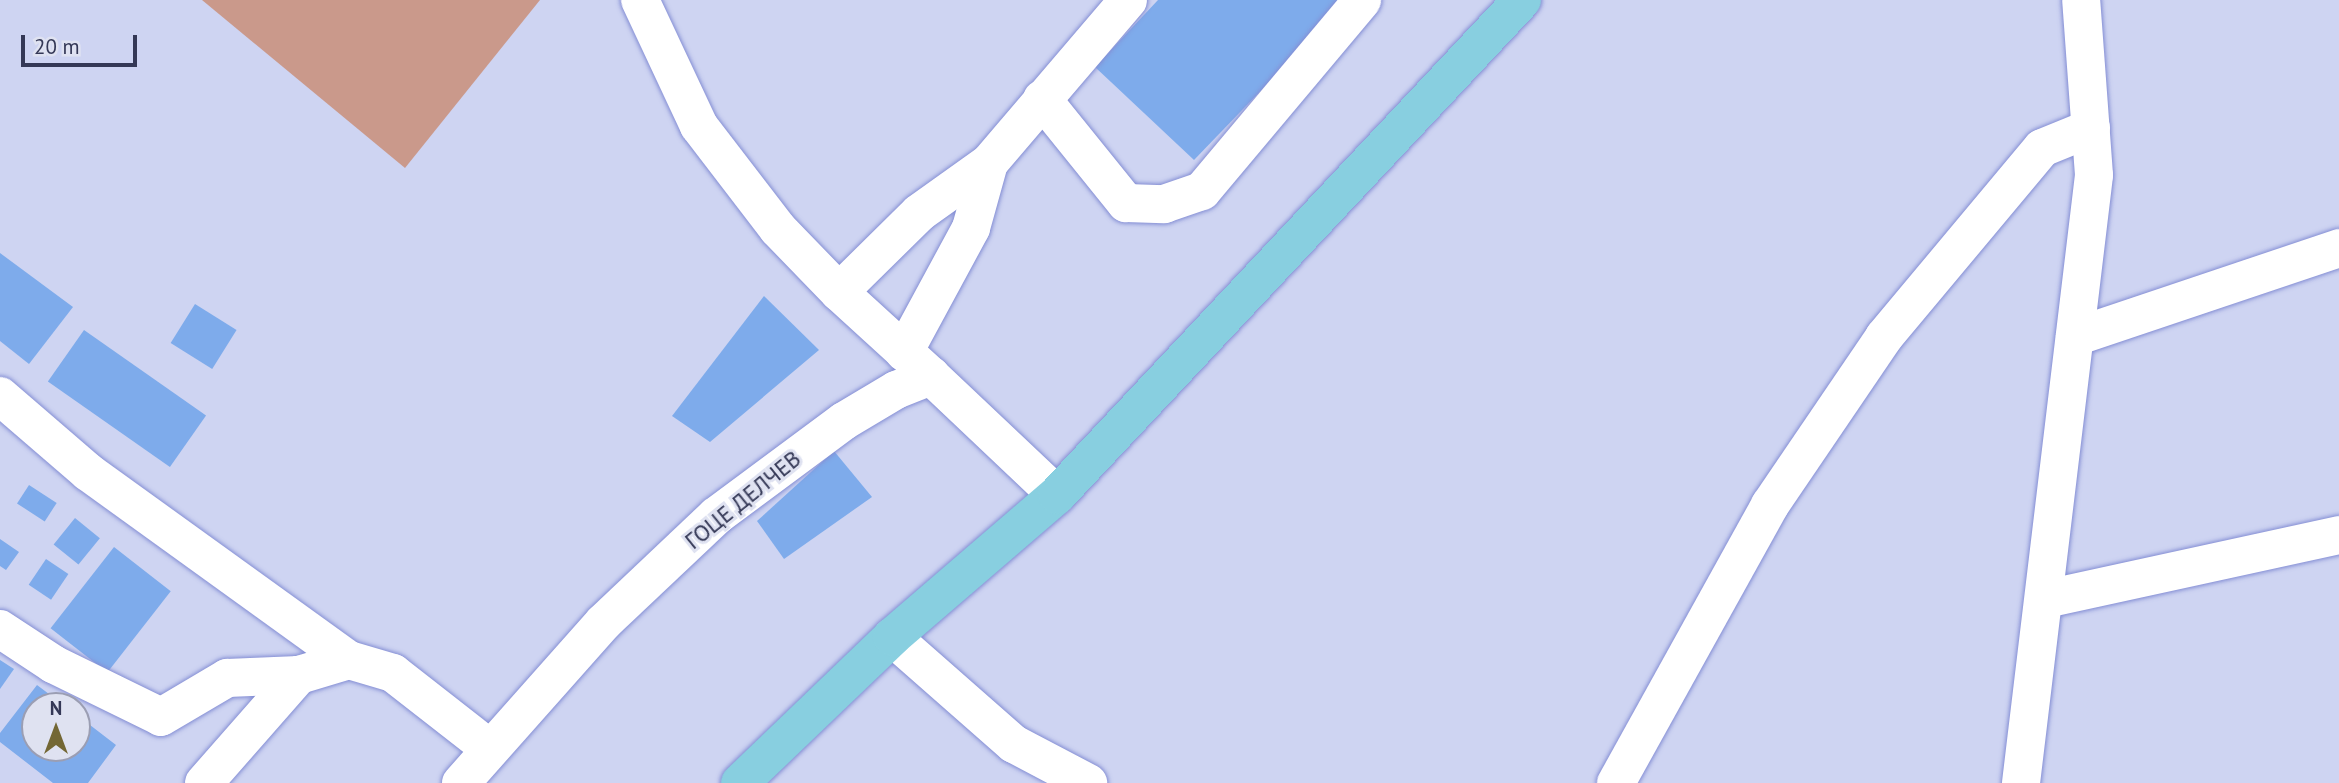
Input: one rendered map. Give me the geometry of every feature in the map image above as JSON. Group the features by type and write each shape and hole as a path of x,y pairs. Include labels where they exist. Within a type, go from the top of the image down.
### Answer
{"main road":[{"path":"740,783 891,637 1056,495 1477,52 1522,0"}],"street":[{"path":"640,0 699,126 778,229 839,292 1056,495"},
{"path":"839,292 919,213 989,163 1128,0"},
{"path":"1041,99 1126,203 1164,204 1202,191 1362,0"},
{"path":"1477,52 1500,0"},
{"path":"2021,783 2046,599 2094,175 2081,0"},
{"path":"1616,783 1770,505 1884,337 2042,148 2091,128"},
{"path":"918,364 971,228 989,163"},
{"path":"2075,337 2339,248"},
{"name":"ГОЦЕ ДЕЛЧЕВ","path":"461,783 489,748 604,622 716,516 844,421 896,390 918,364"},
{"path":"0,396 88,472 349,660 393,673 489,748"},
{"path":"2046,599 2339,535"},
{"path":"0,629 53,664 160,717 227,678 299,675 349,660"},
{"path":"891,637 1014,744 1088,783"},
{"path":"204,783 299,675"}],"shaded area":[{"path":"202,0 540,0 405,168"}],"building":[{"path":"1158,0 1346,2 1194,160 1095,67"},
{"path":"0,253 73,307 29,364 0,341"},
{"path":"764,296 819,350 710,442 672,416"},
{"path":"195,304 237,330 212,369 171,343"},
{"path":"84,330 206,415 170,467 48,382"},
{"path":"834,451 872,497 784,559 757,521"},
{"path":"29,485 57,503 45,521 17,503"},
{"path":"75,518 100,538 78,565 54,544"},
{"path":"0,539 19,552 6,570 0,566"},
{"path":"114,547 171,591 107,672 51,628"},
{"path":"46,559 68,574 51,600 29,585"},
{"path":"0,660 14,669 0,689"},
{"path":"37,685 46,692 32,692"},
{"path":"21,706 21,758 0,742 0,733"},
{"path":"91,726 116,745 88,783 53,783 26,762 91,762"}]}
